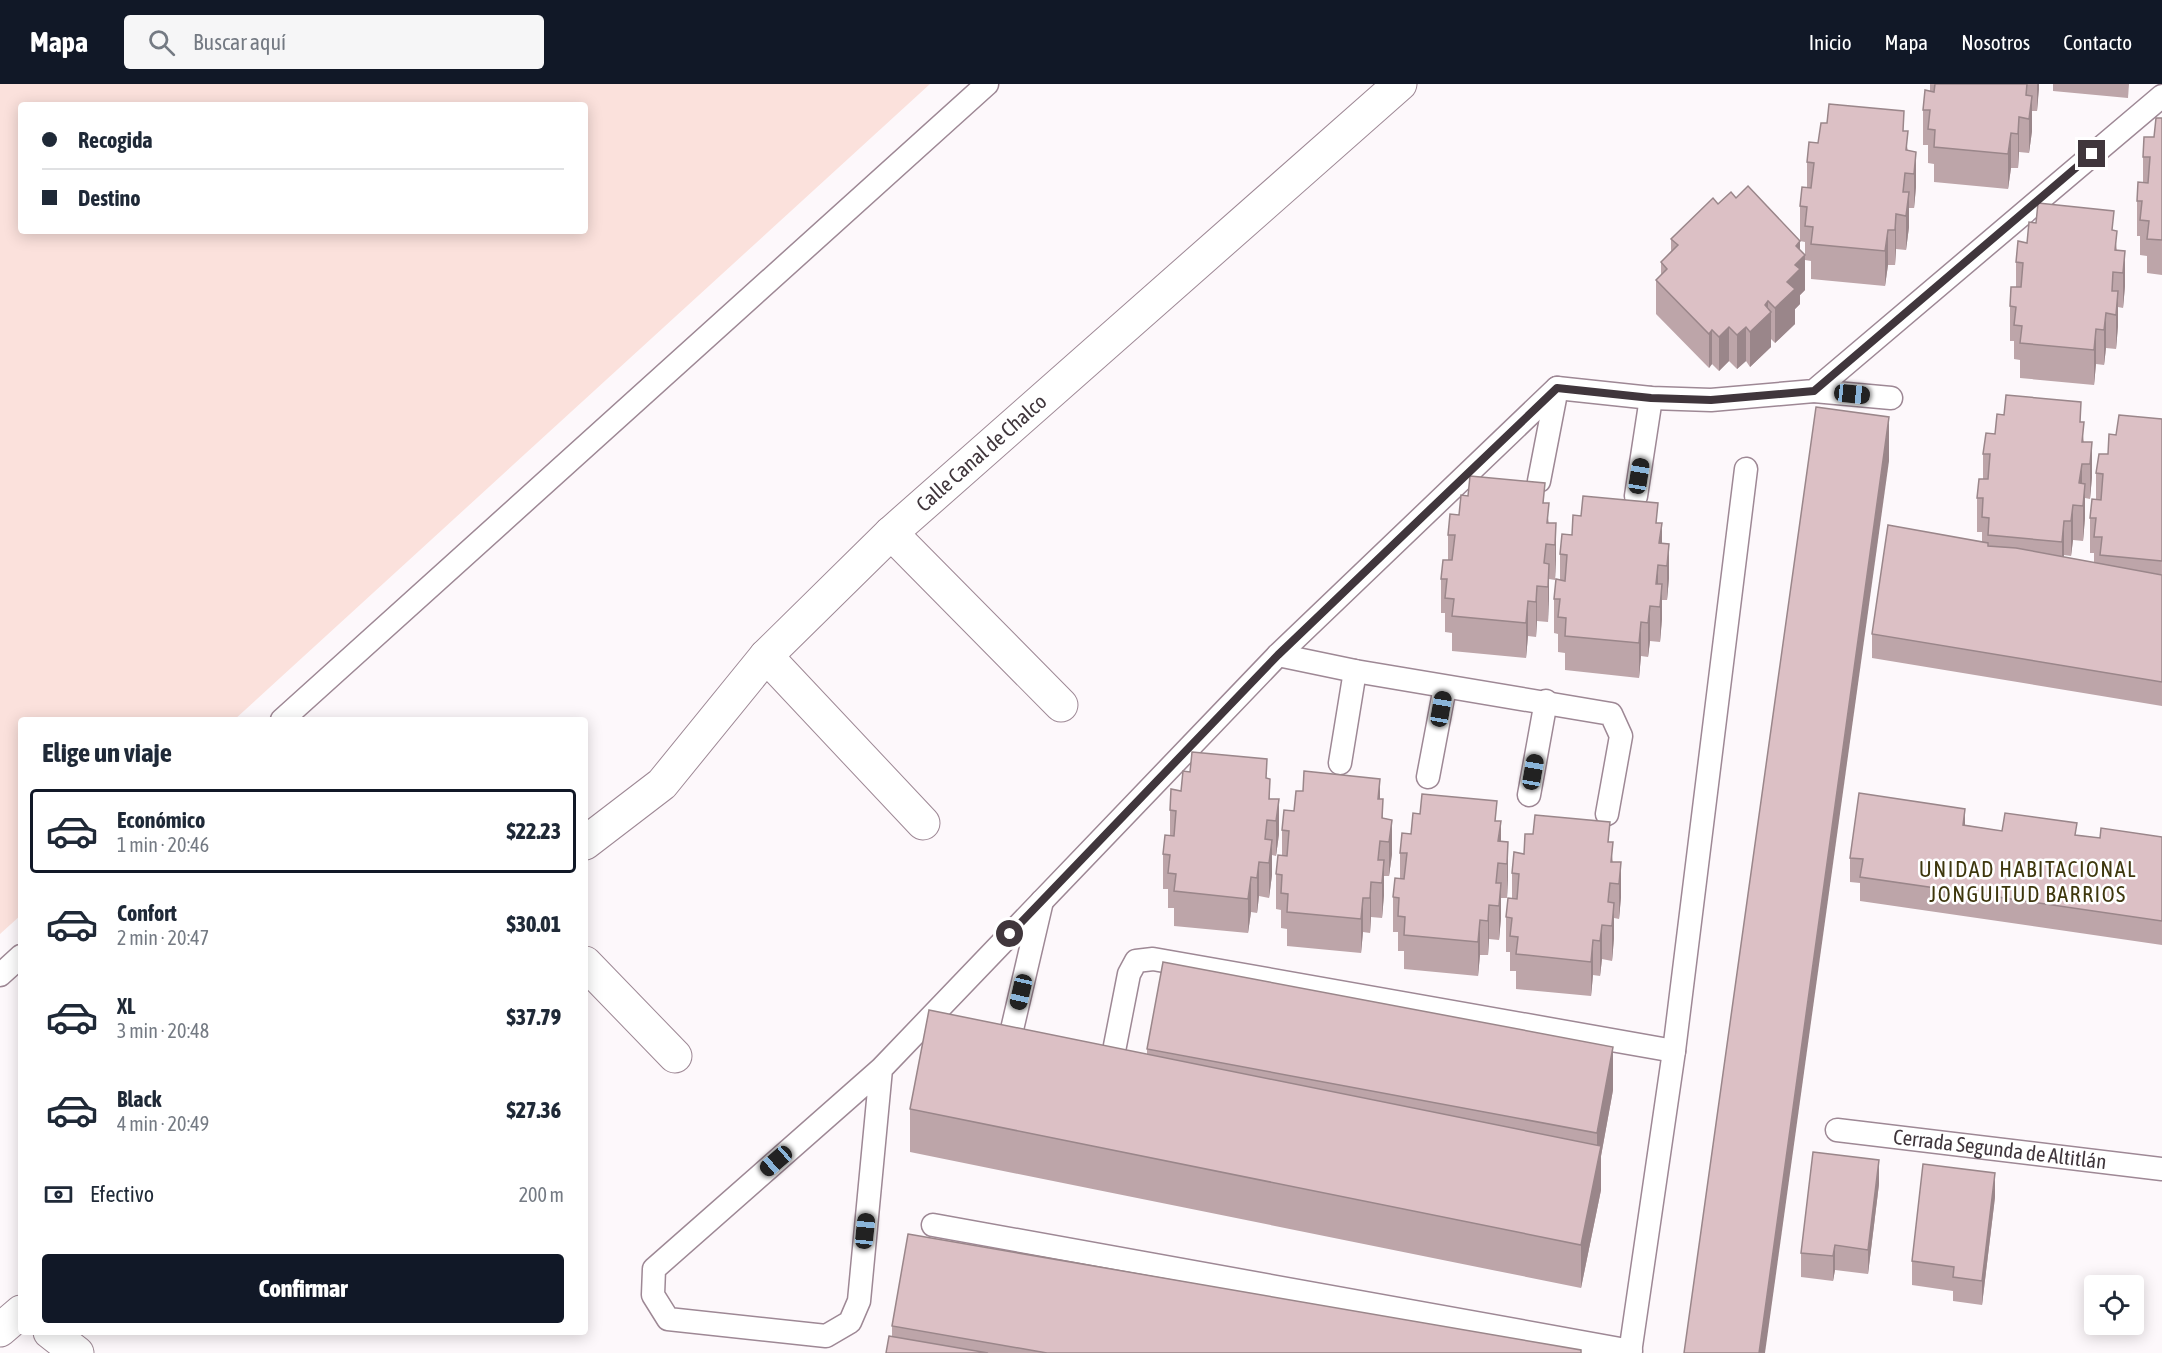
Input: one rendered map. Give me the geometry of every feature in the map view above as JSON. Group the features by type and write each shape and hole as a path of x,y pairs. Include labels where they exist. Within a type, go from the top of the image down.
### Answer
{"street":[{"name":"Calle Canal de Chalco","path":"588,841 662,784 766,656 891,533 1400,84"},
{"path":"891,533 1060,705"},
{"path":"766,656 923,823"},
{"path":"588,966 675,1056"},
{"path":"0,1330 18,1315"},
{"path":"54,1335 77,1353"}],"lane":[{"path":"285,717 987,84"},
{"path":"1814,391 2162,96"},
{"path":"881,1069 859,1301 850,1323 826,1336 668,1319 653,1295 654,1269 881,1069 1278,655 1557,388 1651,398 1711,400 1814,391 1891,398"},
{"path":"1539,481 1557,388"},
{"path":"1636,496 1651,398"},
{"path":"933,1225 1631,1352 1674,1051 1746,469"},
{"path":"1278,655 1445,687 1546,701 1611,714 1621,736 1607,814"},
{"path":"1340,763 1355,671"},
{"path":"1428,777 1445,687"},
{"path":"1529,795 1546,701"},
{"path":"1010,1038 1042,900"},
{"path":"0,975 18,959"},
{"path":"1113,1056 1129,974 1136,961 1153,959 1674,1051"},
{"name":"Cerrada Segunda de Altitlán","path":"1837,1130 2162,1169"}],"shaded area":[{"path":"0,84 930,84 237,717 18,717 18,918 0,934"}],"building":[{"path":"1935,84 2027,84 2026,95 2032,96 2029,119 2019,117 2018,134 2011,133 2008,154 1934,147 1935,130 1928,129 1930,110 1923,110 1925,90 1934,92"},
{"path":"1829,104 1904,111 1903,131 1908,131 1906,150 1916,152 1914,174 1905,173 1903,192 1909,192 1906,216 1896,214 1895,230 1888,230 1885,251 1811,244 1813,227 1805,226 1807,207 1800,206 1802,187 1811,188 1814,163 1807,162 1809,142 1818,143 1821,123 1827,123"},
{"path":"2156,118 2162,118 2162,240 2147,239 2149,221 2140,220 2142,201 2137,201 2138,182 2148,183 2150,157 2143,157 2144,137 2154,137"},
{"path":"1748,186 1800,241 1796,246 1805,255 1795,265 1800,269 1787,282 1795,289 1775,308 1768,301 1765,305 1771,312 1750,332 1746,327 1737,335 1729,327 1719,337 1712,330 1709,334 1656,280 1667,269 1661,262 1678,245 1671,239 1713,198 1718,204 1731,192 1736,198"},
{"path":"2038,203 2114,211 2112,230 2117,231 2115,250 2125,251 2123,273 2113,272 2112,291 2118,291 2116,315 2106,313 2104,330 2096,329 2094,350 2020,343 2022,326 2014,325 2016,307 2010,306 2011,287 2021,287 2023,263 2016,262 2018,241 2027,243 2029,222 2036,223"},
{"path":"2006,395 2081,402 2080,422 2084,422 2082,442 2092,442 2090,464 2082,464 2079,483 2085,484 2083,506 2073,505 2071,521 2064,521 2062,542 1988,535 1989,518 1982,517 1983,498 1977,498 1979,479 1988,479 1990,454 1983,454 1986,433 1995,434 1997,414 2004,415"},
{"path":"1816,407 1889,417 1759,1353 1684,1353"},
{"path":"2119,415 2162,419 2162,561 2100,555 2102,537 2094,537 2096,518 2090,518 2092,499 2101,500 2103,474 2096,473 2099,454 2108,454 2109,434 2116,435"},
{"path":"1470,476 1545,483 1543,503 1549,503 1547,523 1556,523 1555,545 1546,544 1544,563 1549,564 1548,587 1537,586 1536,602 1528,601 1526,623 1452,616 1454,599 1445,598 1447,579 1441,579 1443,560 1452,560 1455,535 1448,535 1450,514 1459,515 1461,495 1468,496"},
{"path":"1583,496 1658,503 1656,523 1662,523 1659,543 1669,544 1667,566 1658,565 1656,584 1662,584 1660,607 1650,606 1648,623 1641,622 1639,643 1565,636 1566,618 1558,617 1560,599 1554,599 1556,579 1565,581 1567,555 1560,554 1562,534 1572,535 1573,515 1581,516"},
{"path":"1888,525 1988,543 1988,546 2016,548 2162,575 2162,682 1872,634"},
{"path":"1192,752 1267,759 1266,778 1270,779 1269,799 1279,799 1276,821 1267,820 1265,839 1272,840 1269,863 1259,862 1257,878 1251,877 1248,899 1174,891 1176,874 1168,873 1170,855 1163,854 1165,835 1174,836 1176,811 1170,810 1171,789 1181,791 1183,771 1190,772"},
{"path":"1304,771 1380,779 1378,799 1383,799 1382,818 1392,820 1389,842 1380,841 1378,860 1384,860 1382,883 1371,882 1370,898 1363,898 1361,919 1287,912 1288,894 1281,893 1282,875 1276,874 1278,855 1287,856 1289,831 1282,830 1284,810 1294,811 1296,791 1303,791"},
{"path":"1859,793 1965,809 1963,825 2002,831 2005,813 2077,823 2075,835 2100,838 2101,828 2162,837 2162,921 1860,877 1863,859 1850,858"},
{"path":"1422,794 1497,801 1495,821 1501,821 1498,841 1508,842 1507,864 1498,863 1496,883 1501,883 1499,906 1489,905 1488,921 1480,920 1478,942 1404,935 1405,917 1398,916 1399,898 1393,897 1395,878 1404,879 1407,853 1400,853 1402,833 1411,834 1413,813 1420,814"},
{"path":"1535,815 1610,822 1608,842 1613,842 1611,862 1621,862 1619,884 1610,883 1608,902 1614,903 1612,926 1602,925 1600,941 1593,940 1591,962 1516,954 1518,937 1510,936 1512,918 1506,917 1508,898 1517,899 1519,874 1512,873 1514,852 1524,854 1525,834 1533,834"},
{"path":"1163,962 1613,1047 1597,1133 1147,1049"},
{"path":"929,1010 1601,1146 1581,1245 910,1109"},
{"path":"1813,1152 1879,1160 1868,1250 1835,1245 1833,1256 1801,1253"},
{"path":"1923,1164 1995,1173 1982,1281 1953,1277 1954,1267 1912,1261"},
{"path":"908,1234 1581,1350 1581,1353 1047,1353 892,1326"},
{"path":"889,1336 988,1353 886,1353"}],"district":[{"name":"UNIDAD HABITACIONAL JONGUITUD BARRIOS","path":"2028,882"}],"route":[{"path":"1010,934 1278,655 1557,388 1651,398 1711,400 1814,391 2092,154"}]}
